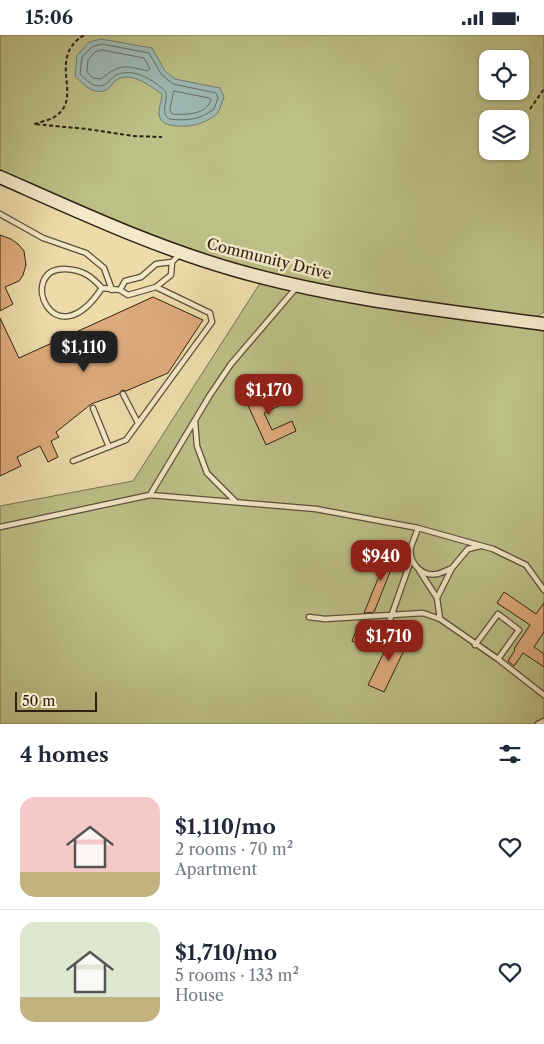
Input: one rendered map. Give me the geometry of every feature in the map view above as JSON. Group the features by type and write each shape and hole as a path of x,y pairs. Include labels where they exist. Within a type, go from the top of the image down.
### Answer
{"main road":[{"name":"Community Drive","path":"0,177 177,257 298,285 386,302 544,324"}],"lane":[{"path":"0,214 43,238 86,253 104,269 112,290"},
{"path":"102,288 95,299 79,312 67,318 55,315 46,307 41,289 44,279 53,272 64,269 92,276 102,288 120,290 128,295 156,287 171,275 177,257"},
{"path":"120,290 125,281 142,277 156,264 177,257"},
{"path":"150,495 195,419 231,364 298,285"},
{"path":"73,461 126,440 212,322 210,313 156,287"},
{"path":"124,394 138,423"},
{"path":"93,408 108,447"},
{"path":"195,419 197,446 207,473 236,502"},
{"path":"0,527 150,495 316,509 418,528 502,553 526,565 544,590"},
{"path":"380,648 411,560 411,548 418,528"},
{"path":"437,598 452,568 468,549 482,546"},
{"path":"411,560 437,598 440,619"},
{"path":"418,569 428,574 437,574 452,568"},
{"path":"309,617 325,619 423,613 440,619 475,645 498,659 544,695"},
{"path":"475,645 498,614 519,630 498,659"},
{"path":"538,724 544,721"}],"path":[{"path":"84,35 73,43 66,59 68,95 62,111 55,117 34,124 133,136 162,137"},
{"path":"530,109 544,89"}],"green space":[{"path":"0,35 544,35 544,312 531,321 544,323 544,724 0,724 0,506 133,481 266,274 176,248 0,177"}],"water":[{"path":"101,39 152,48 165,71 175,79 220,88 224,97 218,113 208,120 197,124 185,126 172,125 163,122 160,118 162,94 141,81 124,77 116,80 108,89 102,91 89,88 75,76 77,55 89,42"}],"building":[{"path":"0,235 18,244 24,251 26,265 19,281 5,287 13,304 0,311"},
{"path":"153,297 203,320 168,373 91,404 56,432 59,437 51,441 58,457 48,462 40,446 17,457 21,466 0,476 0,318 19,358"},
{"path":"275,388 283,404 264,413 272,430 292,421 296,431 266,445 246,401"},
{"path":"390,549 398,552 374,612 364,613"},
{"path":"504,592 536,614 544,603 544,632 534,647 544,654 544,667 523,653 514,666 508,661 530,625 497,603"},
{"path":"371,620 370,623 376,626 367,647 352,641 360,621"},
{"path":"394,632 409,640 384,692 368,685"}]}
